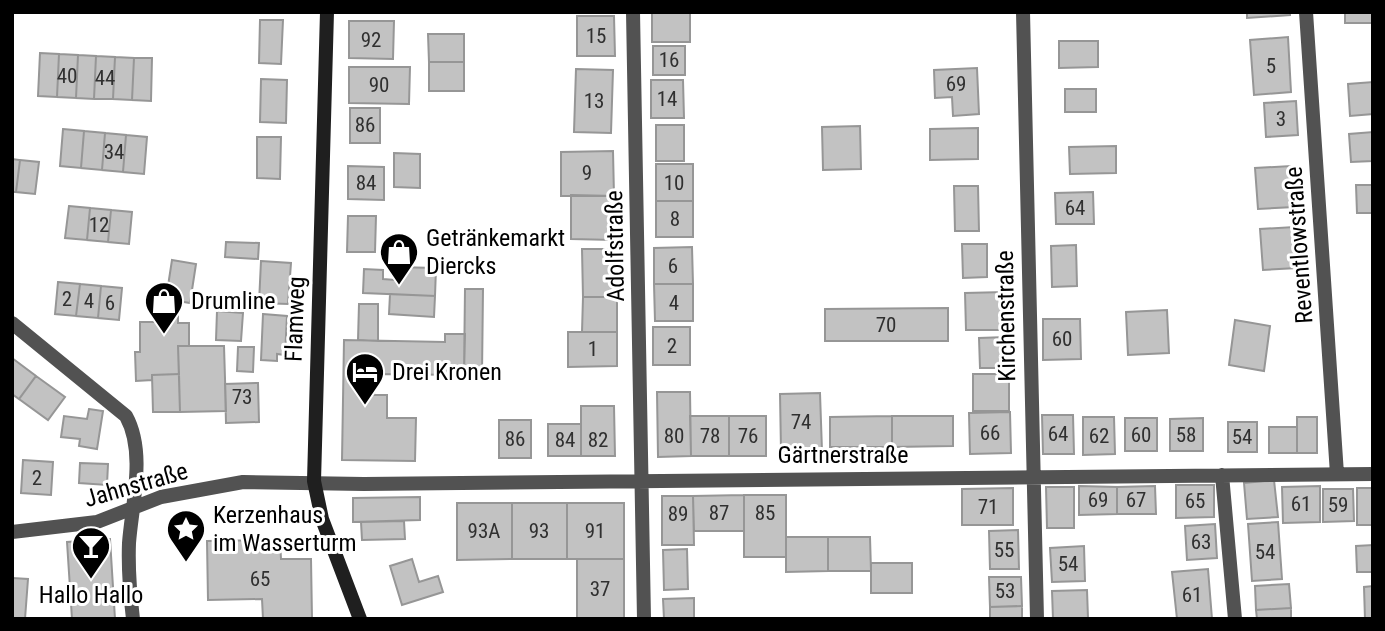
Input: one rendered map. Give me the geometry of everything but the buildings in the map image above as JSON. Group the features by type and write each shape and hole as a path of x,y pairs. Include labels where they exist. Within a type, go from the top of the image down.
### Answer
{"main road":[{"name":"Flamweg","path":"327,12 314,481 322,519 360,619"}],"street":[{"name":"Adolfstraße","path":"633,12 644,619"},
{"name":"Kirchenstraße","path":"1023,12 1037,619"},
{"name":"Reventlowstraße","path":"1306,12 1337,474"},
{"path":"12,323 126,416 134,443 129,557 133,619"},
{"name":"Gärtnerstraße","path":"314,481 364,484 642,479 1373,474"},
{"path":"1222,475 1235,619"},
{"name":"Jahnstraße","path":"12,532 97,522 161,497 243,482 314,481"}],"place":[{"name":"Getränkemarkt Diercks","path":"399,286"},
{"name":"Drumline","path":"164,335"},
{"name":"Drei Kronen","path":"365,406"},
{"name":"Kerzenhaus im Wasserturm","path":"186,563"},
{"name":"Hallo Hallo","path":"91,580"}]}
